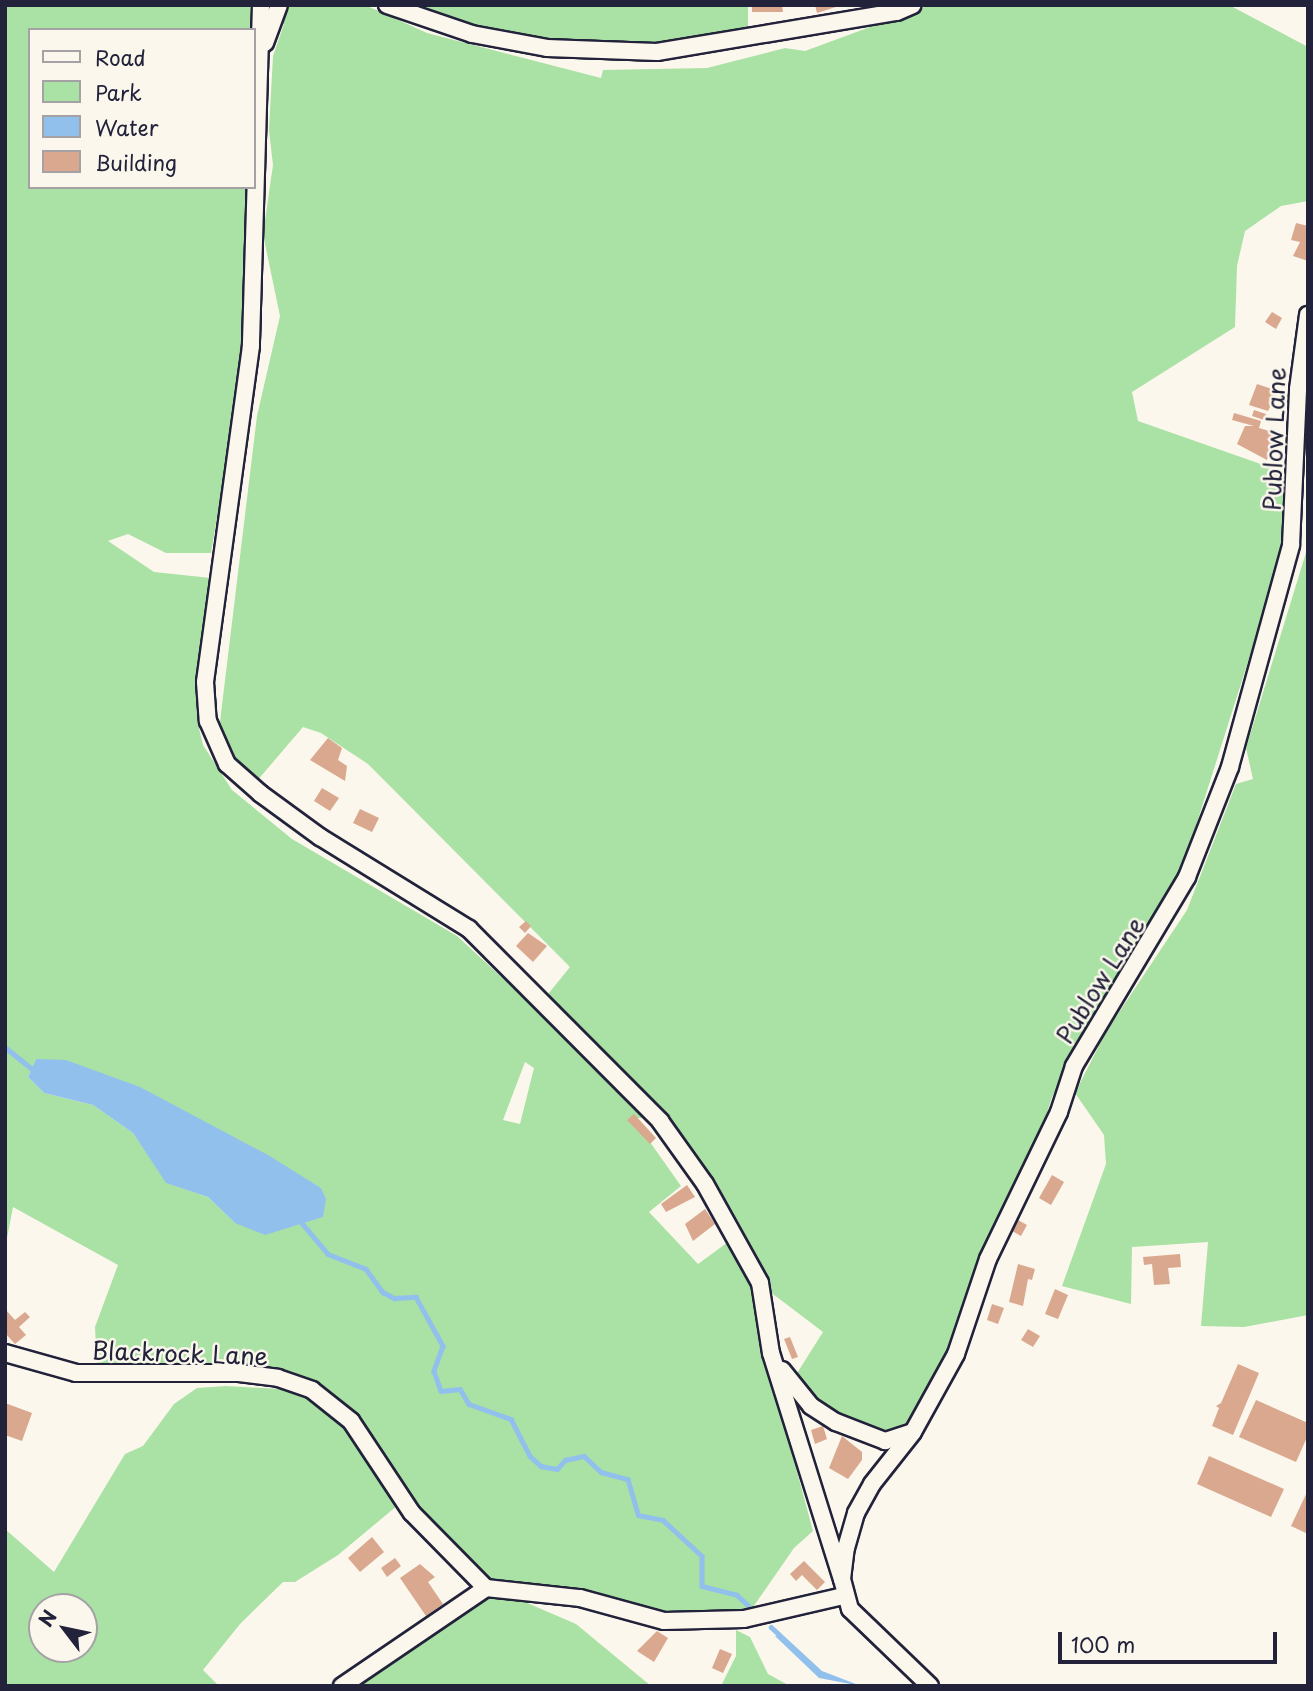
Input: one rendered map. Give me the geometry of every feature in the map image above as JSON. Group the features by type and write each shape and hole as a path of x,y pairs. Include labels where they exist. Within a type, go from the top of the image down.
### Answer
{"street":[{"path":"256,151 261,5"},
{"path":"258,73 279,5"},
{"path":"387,5 472,34 547,48 657,52 897,12 913,5"},
{"path":"255,189 251,346 205,682 208,721 227,764 261,794 320,837 469,929 660,1121 705,1184 760,1283 771,1353 842,1579"},
{"name":"Publow Lane","path":"930,1686 862,1625 844,1596 842,1579 856,1513 872,1484 913,1432 970,1323 988,1259 1059,1112 1074,1066 1187,877 1230,767 1291,545 1298,377 1308,315"},
{"name":"Blackrock Lane","path":"5,1353 76,1373 239,1373 278,1378 312,1390 351,1421 412,1513 486,1588"},
{"path":"771,1353 811,1406 836,1422 885,1441 913,1432"},
{"path":"342,1686 486,1588 580,1598 678,1621 744,1619 844,1596"}],"green space":[{"path":"5,5 255,5 254,28 28,28 28,189 250,189 246,344 211,553 166,553 128,534 108,541 154,572 211,578 197,720 203,745 232,790 292,839 457,936 536,1009 570,967 368,764 321,733 303,727 256,782 233,761 219,730 257,416 280,316 263,234 273,165 269,130 273,56 284,24 267,18 267,5 365,5 427,33 601,78 603,70 707,68 785,48 805,51 930,5 1229,5 1308,47 1308,201 1281,206 1245,231 1237,266 1235,327 1132,392 1138,421 1286,473 1284,530 1272,586 1179,879 1092,1018 1052,1097 1034,1152 963,1322 907,1427 886,1435 825,1411 794,1378 823,1332 769,1291 762,1265 715,1180 665,1118 633,1118 681,1186 649,1212 698,1264 728,1242 754,1287 763,1346 813,1531 794,1548 751,1610 663,1616 600,1593 495,1581 470,1564 415,1508 365,1424 325,1390 97,1365 95,1327 118,1265 13,1207 5,1248","holes":["36,1059 220,1133 321,1188 235,1223 208,1197 167,1183 133,1133 93,1105 44,1093 28,1077","525,1062 534,1068 520,1124 503,1120"]},
{"path":"418,5 748,5 748,34 652,46 547,42 463,26"},
{"path":"1308,546 1308,1315 1244,1327 1201,1326 1208,1242 1132,1247 1131,1304 1062,1286 1106,1164 1104,1135 1075,1093 1106,1032 1187,910 1236,784 1253,779 1246,748"},
{"path":"226,1386 281,1389 310,1400 342,1426 398,1505 338,1555 295,1582 283,1582 240,1624 203,1670 219,1686 5,1686 5,1529 54,1572 125,1454 143,1446 174,1404 197,1388"},
{"path":"506,1594 576,1624 651,1686 356,1686 490,1595"},
{"path":"736,1630 750,1637 768,1674 790,1686 721,1686 736,1656"}],"water":[{"path":"36,1059 66,1060 140,1087 268,1155 321,1188 326,1199 323,1217 265,1235 235,1223 208,1197 166,1183 133,1133 93,1105 44,1093 28,1077"},
{"path":"783,1635 822,1671 861,1686 819,1678 775,1636"}],"building":[{"path":"752,5 782,5 783,12 752,12"},
{"path":"815,5 839,5 839,6 817,13"},
{"path":"1296,223 1308,226 1308,261 1293,256 1300,242 1291,240"},
{"path":"1272,312 1282,318 1276,329 1265,322"},
{"path":"1257,384 1278,391 1268,411 1249,405"},
{"path":"1254,410 1266,414 1264,420 1252,416"},
{"path":"1234,413 1261,421 1259,428 1276,433 1267,460 1237,444 1245,426 1254,426 1232,420"},
{"path":"328,738 342,748 338,760 347,766 345,781 310,760"},
{"path":"322,788 339,798 330,811 314,801"},
{"path":"360,809 379,818 372,832 353,823"},
{"path":"526,921 531,926 525,933 519,927"},
{"path":"528,933 547,946 533,962 516,946"},
{"path":"634,1114 656,1138 650,1144 627,1120"},
{"path":"1052,1175 1064,1182 1051,1205 1039,1198"},
{"path":"687,1185 695,1197 666,1212 661,1204"},
{"path":"705,1209 715,1224 693,1241 685,1224"},
{"path":"1018,1220 1027,1225 1021,1236 1012,1231"},
{"path":"1180,1254 1181,1267 1168,1268 1170,1284 1154,1285 1152,1264 1144,1265 1143,1257"},
{"path":"1018,1264 1035,1269 1032,1280 1028,1279 1023,1306 1009,1302"},
{"path":"1055,1289 1068,1295 1058,1319 1045,1314"},
{"path":"992,1304 1004,1308 998,1324 987,1320"},
{"path":"5,1309 15,1320 25,1312 30,1317 19,1327 26,1335 15,1344 5,1333"},
{"path":"1028,1329 1040,1336 1033,1347 1021,1340"},
{"path":"790,1337 798,1357 792,1359 784,1339"},
{"path":"1238,1364 1259,1373 1233,1435 1212,1426 1219,1408 1216,1406 1221,1403"},
{"path":"1256,1400 1308,1423 1308,1435 1296,1462 1239,1437"},
{"path":"5,1403 32,1413 22,1441 5,1435"},
{"path":"823,1426 827,1439 815,1444 811,1430"},
{"path":"842,1436 862,1452 862,1460 848,1479 829,1468"},
{"path":"1209,1456 1284,1489 1271,1517 1197,1484"},
{"path":"1308,1490 1308,1534 1291,1526"},
{"path":"372,1537 384,1552 360,1572 348,1558"},
{"path":"395,1558 401,1566 387,1577 381,1568"},
{"path":"804,1561 825,1582 817,1590 802,1575 796,1581 790,1574"},
{"path":"420,1564 435,1577 428,1582 443,1604 426,1616 400,1578"},
{"path":"657,1631 668,1638 654,1662 637,1651"},
{"path":"720,1649 732,1654 723,1673 712,1668"}],"waterway":[{"path":"5,1047 32,1069"},
{"path":"302,1223 328,1254 366,1269 383,1292 394,1298 416,1297 443,1346 434,1371 441,1391 460,1389 469,1404 511,1419 530,1456 541,1466 557,1469 565,1460 584,1456 601,1472 628,1479 638,1515 663,1520 702,1556 702,1586 737,1595 748,1605"},
{"path":"771,1627 780,1635"}]}
